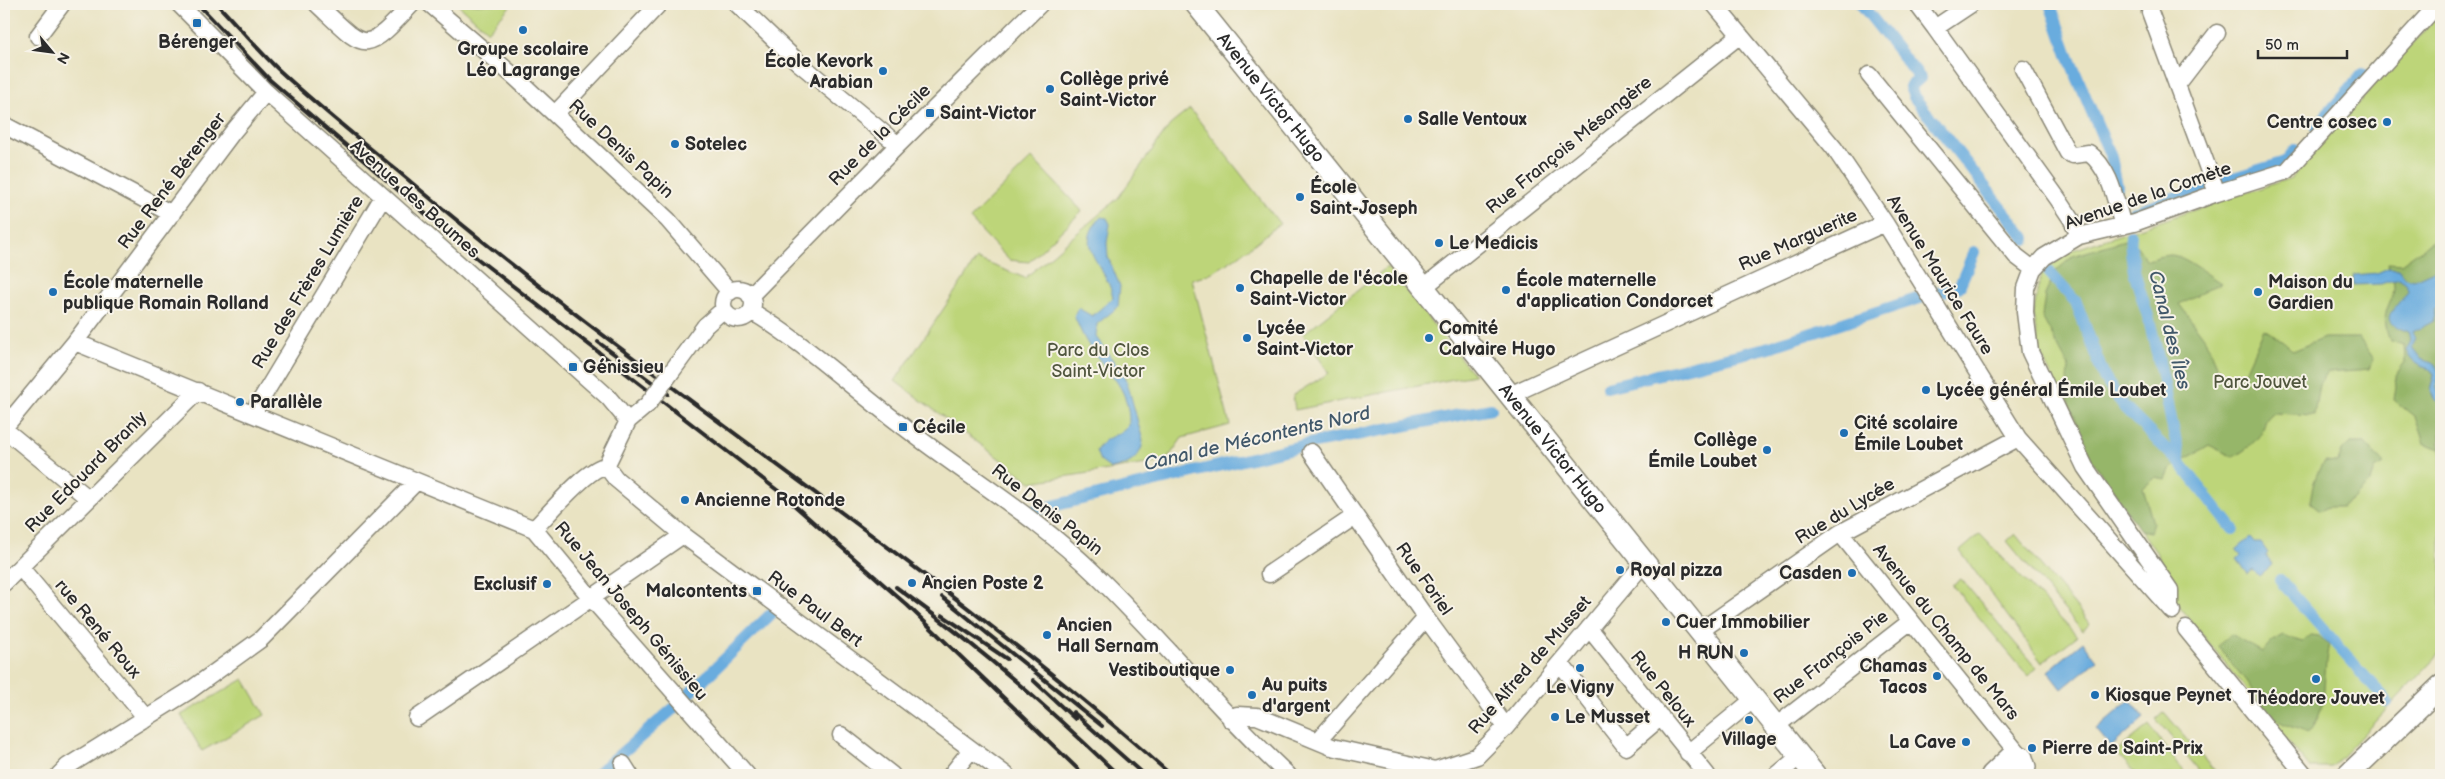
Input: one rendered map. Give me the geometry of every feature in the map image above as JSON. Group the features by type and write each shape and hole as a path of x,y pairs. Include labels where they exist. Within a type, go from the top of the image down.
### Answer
{"main road":[{"name":"Avenue Victor Hugo","path":"1196,4 1816,775"},
{"path":"2353,775 2441,686"},
{"path":"2353,775 2441,705"}],"street":[{"path":"38,36 62,4"},
{"name":"Avenue des Baumes","path":"179,4 266,92 608,397 628,421"},
{"path":"317,4 352,37 364,42 380,37 412,4"},
{"name":"Rue Denis Papin","path":"430,4 555,114 668,220 730,292"},
{"path":"555,114 659,4"},
{"path":"737,4 799,63 898,145"},
{"name":"Rue de la Cécile","path":"750,303 898,145 1040,4"},
{"name":"Avenue Maurice Faure","path":"1714,4 1834,148 1885,223 2018,438 2171,610"},
{"path":"1917,4 2058,199 2079,236"},
{"path":"1935,28 1971,4"},
{"path":"2419,25 2420,4"},
{"name":"Avenue de la Comète","path":"2171,610 2170,590 2085,467 2030,352 2025,312 2026,288 2033,269 2044,256 2079,236 2123,226 2217,192 2287,171 2438,4"},
{"path":"2150,12 2217,192"},
{"path":"2177,85 2217,33"},
{"name":"Rue François Mésangère","path":"1424,287 1740,35"},
{"path":"2023,69 2068,153 2073,155 2089,153 2099,160 2111,185 2123,226"},
{"path":"1869,75 2016,256 2033,269"},
{"name":"Rue René Bérenger","path":"4,429 75,342 266,92"},
{"path":"4,125 172,214"},
{"name":"Rue des Frères Lumière","path":"253,413 383,197"},
{"name":"Rue Marguerite","path":"1510,395 1885,223"},
{"path":"740,290 750,303 743,318 737,319 727,314 724,309 724,300 730,292 740,290"},
{"name":"Rue Denis Papin","path":"750,303 781,330 904,427 1038,524 1081,561 1245,736 1288,775"},
{"path":"534,528 587,476 598,468 606,466 628,421 648,404 705,326 724,309"},
{"name":"Rue Jean Joseph Génissieu","path":"75,342 253,413 416,482 534,528 591,598 747,775"},
{"name":"Rue Edouard Branly","path":"4,582 198,391"},
{"path":"4,429 88,498"},
{"name":"Rue du Lycée","path":"1700,631 1840,533 2018,438"},
{"name":"Rue Foriel","path":"1311,452 1426,618 1506,728"},
{"name":"Rue Paul Bert","path":"606,466 616,480 683,535 1006,775"},
{"path":"59,775 68,766 189,691 261,639 416,482"},
{"path":"1269,574 1355,516"},
{"name":"Avenue du Champ de Mars","path":"1840,533 1911,621 2016,770"},
{"path":"417,718 683,535"},
{"name":"Rue Alfred de Musset","path":"1231,720 1238,715 1256,716 1332,747 1432,772 1476,756 1506,728 1644,563"},
{"name":"rue René Roux","path":"20,566 146,718"},
{"path":"1318,741 1426,618"},
{"name":"Rue François Pie","path":"1776,726 1911,621"},
{"name":"Rue Peloux","path":"1589,628 1707,775"},
{"path":"2186,629 2305,775"},
{"path":"1560,663 1626,747 1660,717"},
{"path":"1688,752 1754,699"},
{"path":"841,735 892,775"},
{"path":"951,775 971,750"},
{"path":"1777,775 1800,756"}],"green space":[{"path":"457,4 512,4 488,31"},
{"name":"Parc Jouvet","path":"2434,19 2441,19 2441,652 2332,767 2309,767 2176,602 2169,576 2156,552 2091,459 2039,350 2033,314 2042,270 2073,250 2291,178"},
{"name":"Parc du Clos Saint-Victor","path":"1190,109 1280,224 1249,248 1214,271 1192,279 1230,425 1182,438 1166,461 1031,482 895,381 977,259 1025,278 1118,198 1170,125"},
{"path":"1032,158 1082,211 1029,262 1009,260 970,219"},
{"path":"2131,238 2147,260 2167,255 2176,256 2189,262 2221,283 2179,304 2206,340 2224,382 2244,374 2264,329 2283,341 2293,351 2324,338 2359,338 2374,359 2370,369 2328,372 2319,384 2314,415 2273,413 2266,421 2263,430 2256,440 2237,455 2233,457 2209,445 2171,468 2166,480 2155,478 2143,488 2153,523 2150,532 2140,530 2091,459 2067,397 2069,367 2042,317 2045,295 2056,271 2073,256"},
{"path":"2431,242 2441,243 2441,449 2424,443 2415,417 2394,400 2395,376 2405,362 2404,345 2390,341 2385,321 2394,286 2388,263 2401,264"},
{"path":"1387,267 1474,375 1295,410 1293,395 1329,373 1303,334"},
{"path":"2350,443 2365,443 2384,464 2375,469 2371,481 2351,501 2341,507 2328,507 2320,511 2310,503 2318,471 2324,461 2338,462 2342,451"},
{"path":"1980,534 2077,636 2042,663 1960,551"},
{"path":"2015,534 2090,624 2082,631 2007,541"},
{"path":"1961,579 2036,668 2028,676 1952,585"},
{"path":"2231,634 2262,652 2272,641 2283,635 2302,642 2310,635 2319,636 2329,645 2320,713 2309,733 2286,725 2270,716 2246,681 2218,646"},
{"path":"244,679 265,715 202,751 181,715"},
{"path":"2164,712 2215,772 2211,775 2203,775 2156,719"},
{"path":"2149,725 2186,775 2137,775 2116,752"}],"water":[{"path":"1101,217 1107,218 1110,224 1107,243 1108,257 1120,286 1118,307 1097,324 1096,337 1126,378 1143,441 1139,453 1132,461 1111,469 1100,461 1096,451 1104,441 1121,432 1129,425 1128,411 1121,388 1093,352 1074,316 1078,308 1092,316 1113,298 1110,286 1090,247 1089,238"},
{"path":"2388,268 2399,269 2406,278 2414,280 2438,269 2441,271 2441,303 2434,310 2436,316 2434,321 2413,332 2416,339 2412,347 2421,359 2436,364 2440,374 2436,387 2441,397 2441,403 2435,400 2430,391 2434,374 2430,369 2415,363 2406,350 2411,341 2409,332 2399,328 2390,319 2394,310 2408,291 2406,283 2399,278 2381,284 2354,285 2353,275 2377,273"},
{"path":"2250,538 2254,543 2261,543 2268,553 2266,555 2272,565 2259,576 2253,570 2248,574 2237,559 2241,556 2236,550"},
{"path":"2083,642 2097,660 2062,689 2048,671"},
{"path":"2130,700 2144,718 2111,747 2096,729"}],"waterway":[{"path":"1861,4 1920,78 1910,87 1914,97 2026,239"},
{"name":"Canal des Îles","path":"2050,4 2069,58 2111,157 2117,186"},
{"path":"2316,127 2363,74"},
{"path":"2224,181 2285,162 2295,150"},
{"path":"2134,212 2208,186"},
{"name":"Canal des Îles","path":"2131,235 2134,269 2154,341 2181,464"},
{"name":"Canal de Mécontents Nord","path":"1936,293 1959,287 1974,252"},
{"path":"2048,271 2076,302 2104,377 2124,407 2181,464 2233,529"},
{"name":"Canal de Mécontents Nord","path":"1607,387 1766,348 1923,297"},
{"name":"Canal de Mécontents Nord","path":"1032,511 1309,444 1491,409"},
{"path":"2280,580 2387,702"},
{"name":"Canal de Mécontents Nord","path":"688,695 773,612"},
{"path":"596,775 673,709"}],"railway":[{"path":"198,4 270,80 478,259 777,490 908,606 1084,775"},
{"path":"217,4 280,71 345,128 505,259 600,333 986,622 1080,697 1171,775"},
{"path":"598,342 668,394"},
{"path":"896,587 983,653 1065,725 1118,775"},
{"path":"942,597 1102,726"},
{"path":"942,615 1007,659"},
{"path":"1033,680 1075,719"},
{"path":"1073,712 1144,775"}],"place":[{"name":"Bérenger","path":"197,23"},
{"name":"Groupe scolaire Léo Lagrange","path":"523,30"},
{"name":"École Kevork Arabian","path":"883,71"},
{"name":"Collège privé Saint-Victor","path":"1050,89"},
{"name":"Saint-Victor","path":"930,113"},
{"name":"Salle Ventoux","path":"1408,119"},
{"name":"Centre cosec","path":"2387,122"},
{"name":"Sotelec","path":"675,144"},
{"name":"École Saint-Joseph","path":"1300,197"},
{"name":"Le Medicis","path":"1439,243"},
{"name":"Chapelle de l'école Saint-Victor","path":"1240,288"},
{"name":"École maternelle d'application Condorcet","path":"1506,290"},
{"name":"École maternelle publique Romain Rolland","path":"53,292"},
{"name":"Maison du Gardien","path":"2258,292"},
{"name":"Lycée Saint-Victor","path":"1247,338"},
{"name":"Comité Calvaire Hugo","path":"1429,338"},
{"name":"Génissieu","path":"573,367"},
{"name":"Lycée général Émile Loubet","path":"1926,390"},
{"name":"Parallèle","path":"240,402"},
{"name":"Cécile","path":"903,427"},
{"name":"Cité scolaire Émile Loubet","path":"1844,433"},
{"name":"Collège Émile Loubet","path":"1767,450"},
{"name":"Ancienne Rotonde","path":"685,500"},
{"name":"Royal pizza","path":"1620,570"},
{"name":"Casden","path":"1852,573"},
{"name":"Ancien Poste 2","path":"912,583"},
{"name":"Exclusif","path":"547,584"},
{"name":"Malcontents","path":"757,591"},
{"name":"Cuer Immobilier","path":"1666,622"},
{"name":"Ancien Hall Sernam","path":"1047,635"},
{"name":"H RUN","path":"1744,653"},
{"name":"Le Vigny","path":"1580,668"},
{"name":"Vestiboutique","path":"1230,670"},
{"name":"Chamas Tacos","path":"1937,676"},
{"name":"Théodore Jouvet","path":"2316,679"},
{"name":"Au puits d'argent","path":"1252,695"},
{"name":"Kiosque Peynet","path":"2095,695"},
{"name":"Le Musset","path":"1555,717"},
{"name":"Village","path":"1749,720"},
{"name":"La Cave","path":"1966,742"},
{"name":"Pierre de Saint-Prix","path":"2032,748"}]}
